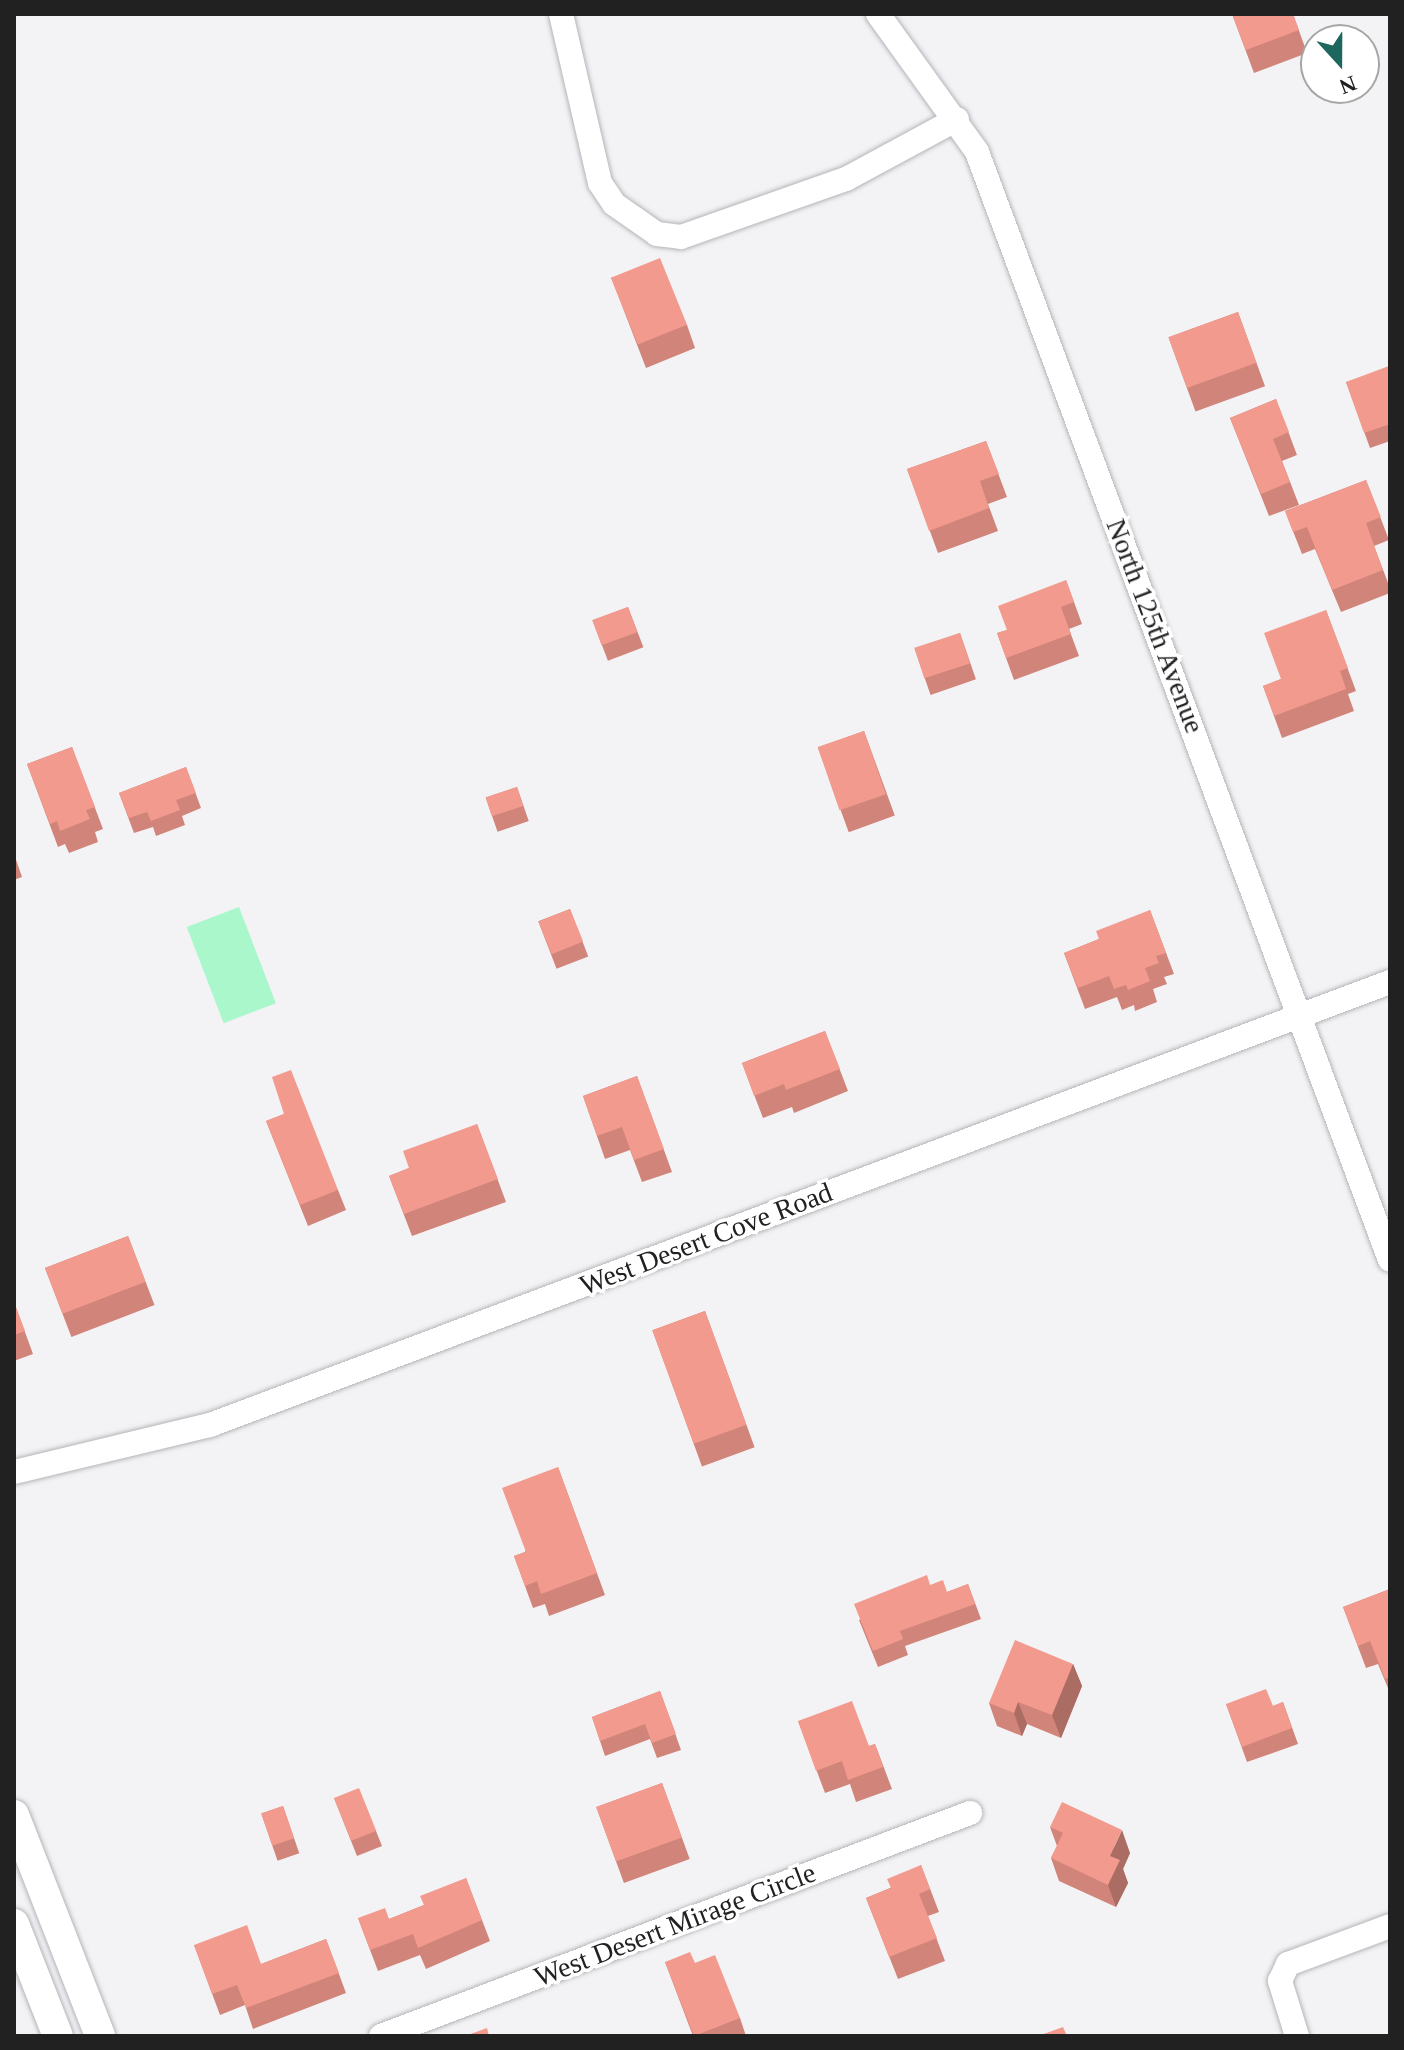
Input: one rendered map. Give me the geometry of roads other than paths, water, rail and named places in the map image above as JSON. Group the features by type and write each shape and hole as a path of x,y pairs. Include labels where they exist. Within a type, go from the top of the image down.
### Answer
{"main road":[{"path":"14,1815 100,2036"},
{"path":"14,1924 58,2036"}],"street":[{"path":"561,14 600,183 614,204 657,234 681,237 846,179 957,119"},
{"name":"North 125th Avenue","path":"878,14 957,119 977,152 1390,1260"},
{"name":"West Desert Cove Road","path":"14,1472 210,1425 1390,982"},
{"name":"West Desert Mirage Circle","path":"381,2036 970,1813"},
{"path":"1297,2036 1280,1981 1288,1964 1390,1926"}]}
